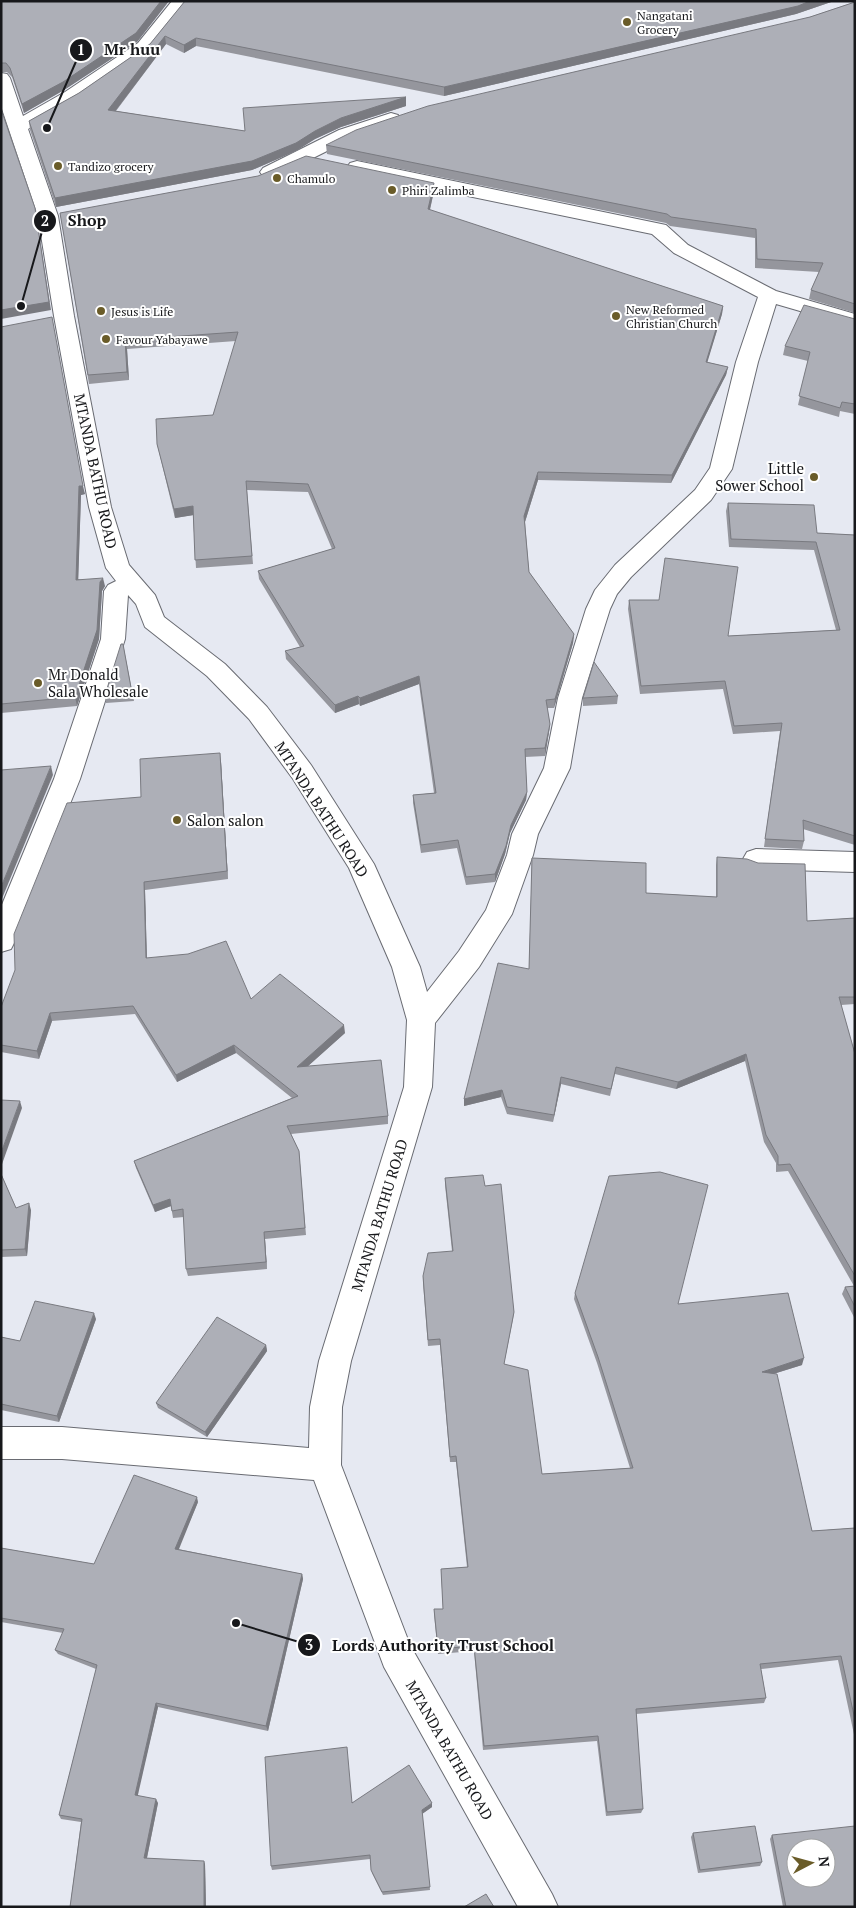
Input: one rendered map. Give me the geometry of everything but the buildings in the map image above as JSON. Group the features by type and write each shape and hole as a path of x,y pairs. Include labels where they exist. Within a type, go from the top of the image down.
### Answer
{"street":[{"path":"19,126 72,96 144,47 182,1"},
{"name":"MTANDA BATHU ROAD","path":"1,78 19,126 57,214 55,318 107,533 118,568 147,600 153,621 216,670 258,713 302,772 361,864 406,967 420,1020 418,1087 335,1361 326,1407 325,1465 396,1655 539,1907"},
{"path":"252,178 304,158 323,145 349,133 412,112"},
{"path":"304,158 659,228 682,248 769,295 855,321"},
{"path":"420,1020 469,959 498,914 520,855 525,834 558,768 570,698 598,610 607,590 623,572 703,495 721,469 747,362 769,295"},
{"path":"1,941 67,780 113,639 116,591 132,583"},
{"path":"756,859 855,862"},
{"path":"1,1443 62,1443 325,1465"}],"place":[{"name":"Nangatani Grocery","path":"627,22"},
{"name":"Mr huu","path":"47,128"},
{"name":"Tandizo grocery","path":"58,166"},
{"name":"Chamulo","path":"277,178"},
{"name":"Phiri Zalimba","path":"392,190"},
{"name":"Shop","path":"21,306"},
{"name":"Jesus is Life","path":"101,311"},
{"name":"New Reformed Christian Church","path":"616,316"},
{"name":"Favour Yabayawe","path":"106,339"},
{"name":"Little Sower School","path":"814,477"},
{"name":"Mr Donald Sala Wholesale","path":"38,683"},
{"name":"Salon salon","path":"177,820"},
{"name":"Lords Authority Trust School","path":"236,1623"}]}
